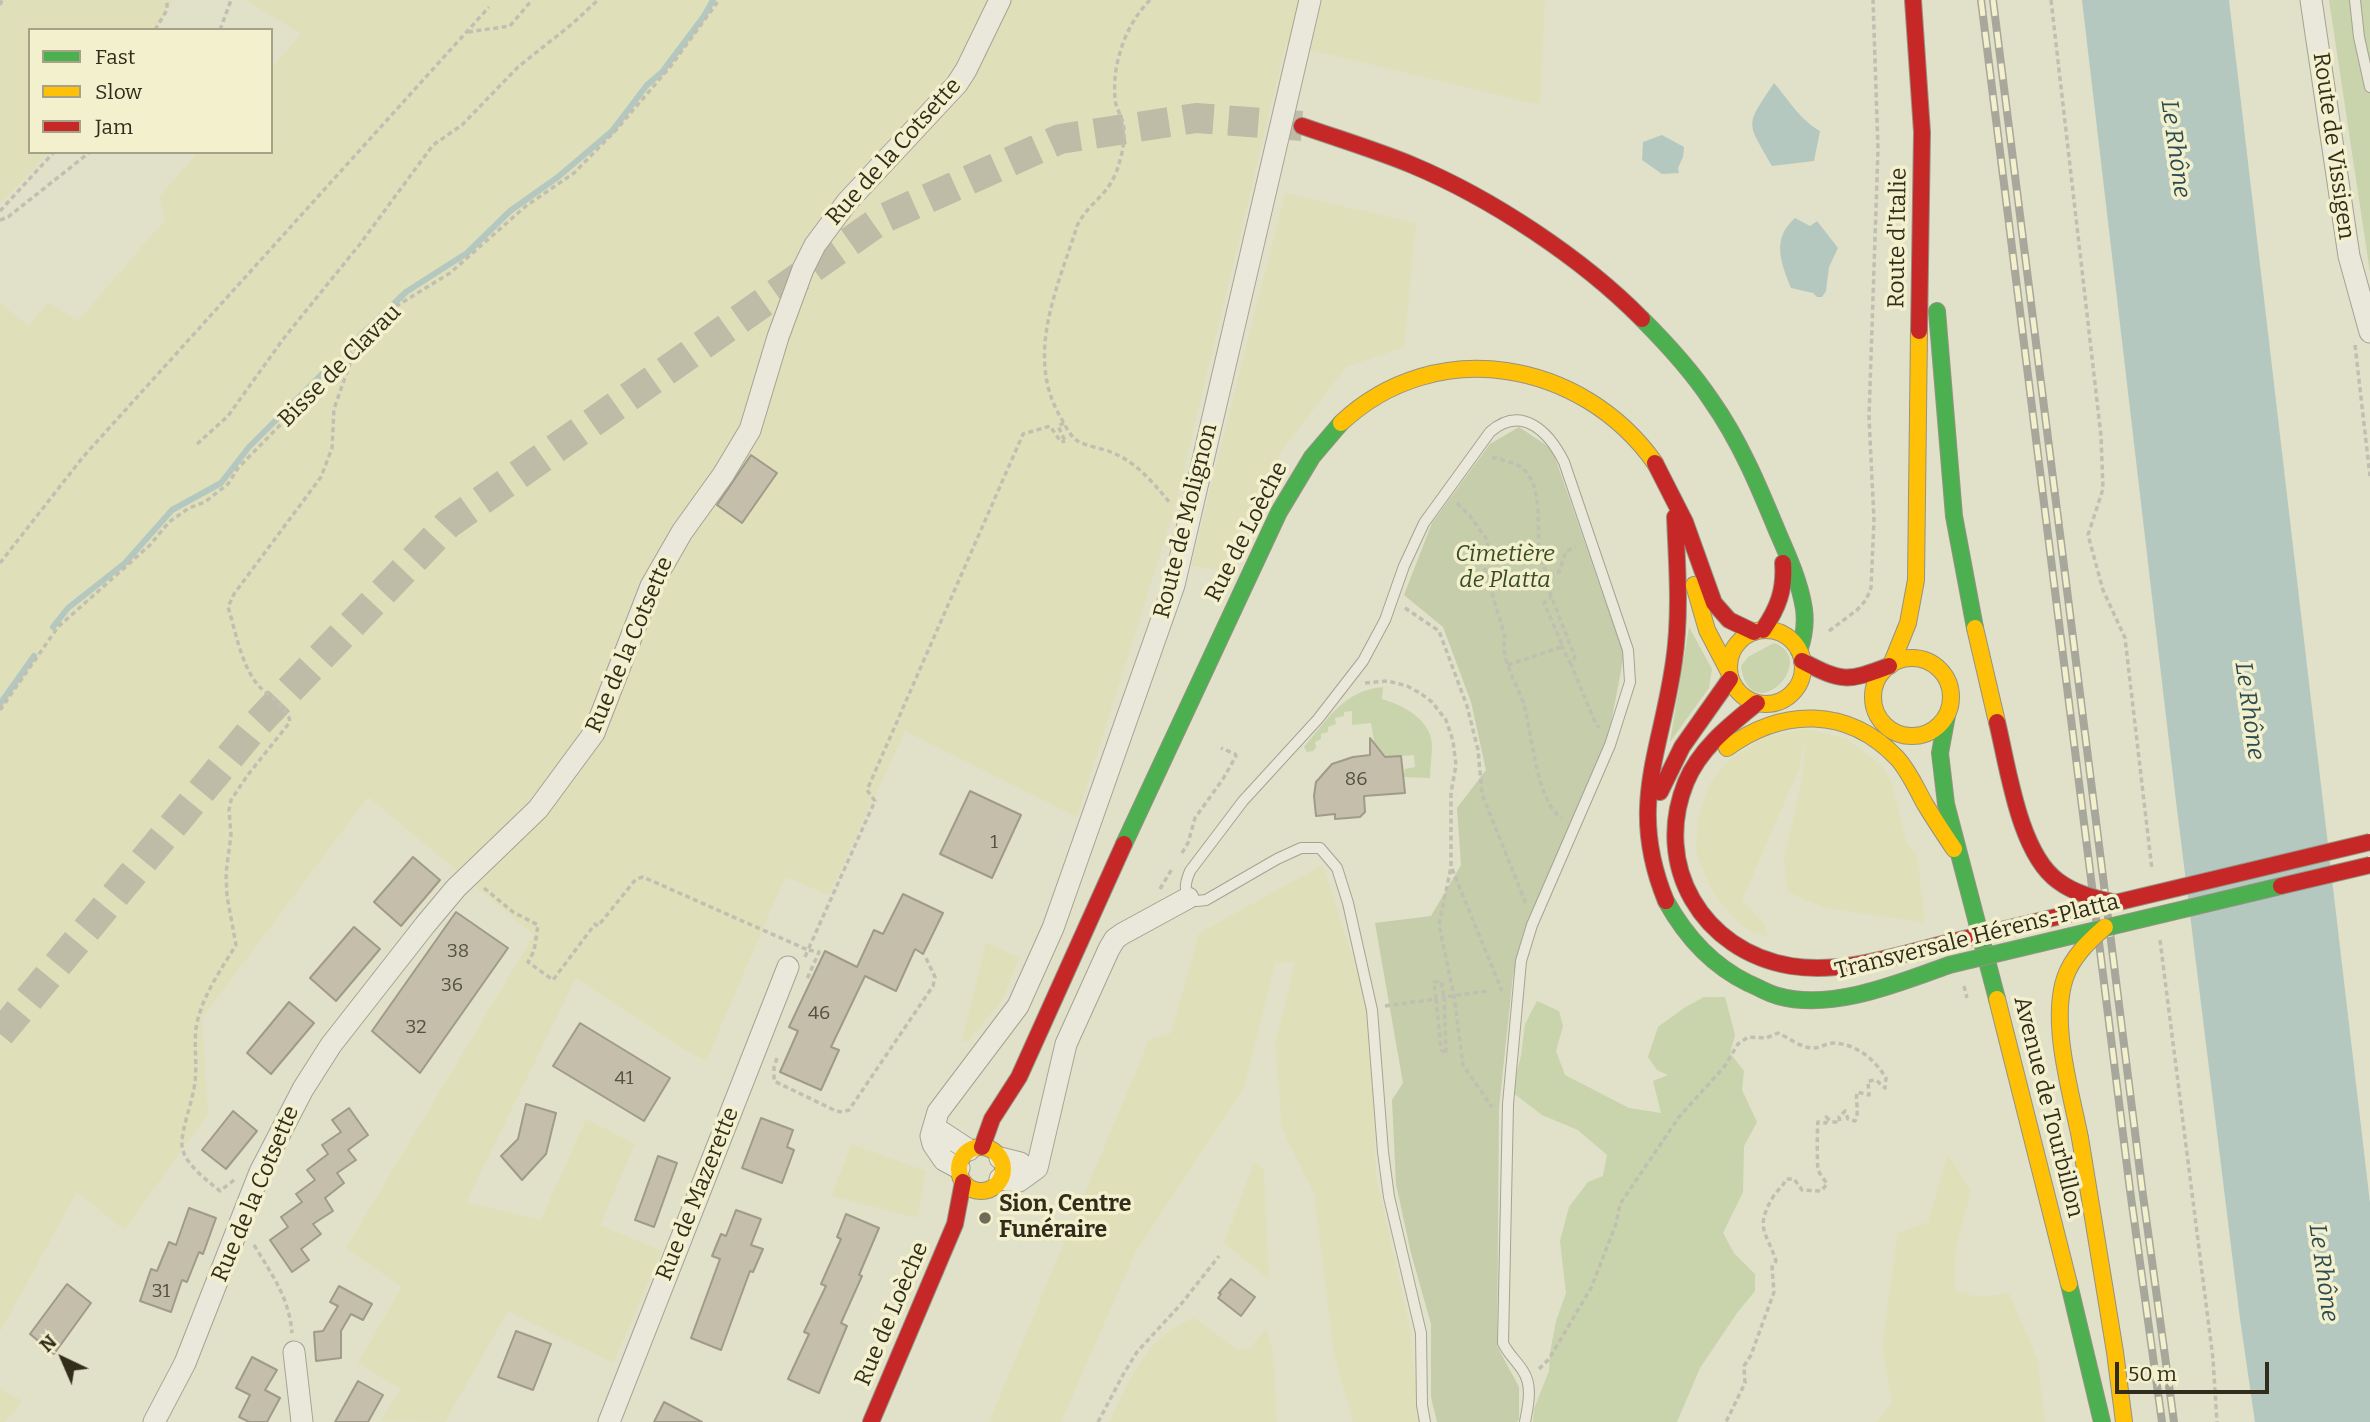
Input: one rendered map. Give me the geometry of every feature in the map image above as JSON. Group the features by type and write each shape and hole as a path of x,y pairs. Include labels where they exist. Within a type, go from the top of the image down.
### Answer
{"main road":[{"name":"Route d'Italie","path":"1890,666 1906,631 1916,580 1922,187 1919,74 1913,0"},
{"path":"1302,127 1390,156 1447,182 1526,226 1601,281 1665,342 1710,398 1750,464 1795,574 1807,629 1801,655 1803,673 1799,684 1783,701"},
{"path":"1922,187 1944,366 1948,462 1959,546 2022,825 2035,856 2063,885 2087,897 2113,902"},
{"name":"Rue de Loèche","path":"871,1422 984,1163 986,1131 1002,1100 1019,1077 1128,834 1279,512 1314,454 1335,428 1355,410 1393,386 1425,373 1483,367 1546,379 1590,401 1630,432 1657,466 1703,569 1711,598 1723,615 1736,625 1759,631"},
{"name":"Route d'Italie","path":"1859,678 1884,655 1899,620 1917,478"},
{"name":"Transversale Hérens-Platta","path":"1675,503 1677,639 1651,777 1647,829 1660,885 1685,933 1706,957 1742,981 1783,997 1833,998 1889,985 1948,965 2370,865"},
{"path":"1759,631 1778,606 1784,590 1780,536"},
{"name":"Rue de Loèche","path":"1692,543 1690,563 1696,595 1714,650 1730,676"},
{"name":"Route d'Italie","path":"1916,580 1923,617"},
{"path":"1647,829 1676,757 1730,676 1733,650 1744,637 1759,631 1784,635 1793,642 1801,655 1837,678 1848,681 1909,659 1924,660 1937,667 1946,678"},
{"path":"1730,676 1742,696 1757,704 1770,705 1783,701 1835,707 1906,736 1922,735 1935,729 1947,715 1951,698 1935,650"},
{"path":"1887,727 1875,710 1874,694 1878,680 1890,666"},
{"name":"Transversale Hérens-Platta","path":"1757,704 1725,729 1689,775 1677,806 1674,828 1677,861 1679,876 1688,896 1720,935 1748,954 1789,966 1834,967 1944,944 2370,842"},
{"name":"Avenue de Tourbillon","path":"1947,715 1940,753 1946,804 2034,1141 2102,1422"},
{"path":"1677,861 1689,804 1720,755 1758,728 1804,717 1843,723 1872,736 1885,747 1908,772 1961,860"},
{"name":"Avenue de Tourbillon","path":"1887,727 1921,766 1946,804"},
{"path":"2105,927 2085,946 2069,969 2060,1001 2064,1047 2115,1352 2124,1422"},
{"name":"Rue de Loèche","path":"1012,1118 1019,1077"}],"street":[{"name":"Rue de la Cotsette","path":"154,1422 186,1363 260,1172 291,1110 331,1045 425,925 471,874 538,809 594,733 651,586 682,532 734,458 750,430 782,328 803,269 815,245 847,202 957,84 1000,0"},
{"name":"Route de Molignon","path":"984,1163 934,1127 938,1112 1018,1006 1052,928 1174,585 1310,0"},
{"name":"Route de Vissigen","path":"2311,0 2362,337"},
{"path":"984,1163 1019,1181 1037,1168 1041,1161 1066,1044 1109,949 1122,934 1188,898"},
{"name":"Rue de Mazerette","path":"609,1422 788,967"},
{"path":"294,1352 302,1422"}],"lane":[{"path":"2355,0 2359,37 2370,87"},
{"path":"1425,1422 1422,1405 1421,1333 1394,1227 1384,1163 1372,1010 1348,903 1337,868 1333,860 1320,848 1301,848 1206,900 1188,898 1185,890 1190,871 1223,826 1346,685 1374,643 1424,523 1445,492 1490,432 1501,423 1514,419 1526,421 1537,428 1554,444 1564,462 1628,650 1630,682 1613,737 1526,941 1520,970 1507,1128 1503,1343 1508,1355 1524,1371 1528,1381 1525,1422"}],"path":[{"path":"156,28 167,10 167,0"},
{"path":"220,28 231,0"},
{"path":"466,33 510,26 531,0"},
{"path":"197,444 228,416 284,338 360,244 433,145 462,125 504,80 598,0"},
{"name":"Bisse de Clavau","path":"0,710 58,627 150,545 169,522 189,508 205,502 228,484 238,468 398,305 450,273 526,206 574,173 616,130 670,67 719,0"},
{"path":"1150,0 1134,18 1127,31 1115,78 1115,99 1124,124 1124,139 1116,177 1109,189 1081,218 1048,316 1045,368 1051,397 1077,441 1122,457 1144,472 1188,525"},
{"path":"1801,655 1815,640 1857,610 1866,600 1871,588 1874,520 1869,416 1878,149 1873,0"},
{"path":"2051,0 2101,436 2103,489 2088,536 2103,590 2125,638 2153,880"},
{"path":"0,563 83,457 489,8"},
{"path":"0,211 52,154"},
{"path":"0,220 8,218 88,154"},
{"path":"2362,337 2370,477"},
{"path":"260,1172 238,1177 220,1191 203,1177 182,1146 196,1082 194,1048 197,1025 207,994 236,945 227,896 226,873 232,835 229,810 231,800 290,722 289,714 257,684 246,665 228,607 234,594 321,477 332,448 334,410 356,347"},
{"path":"788,967 803,960 875,801 867,790 1023,434 1050,426 1060,442 1065,441 1058,426 1064,423"},
{"path":"1478,450 1523,469 1530,481 1540,513 1538,529 1541,562 1548,576 1548,588 1575,657 1571,664"},
{"path":"1445,492 1470,516 1488,541 1485,570 1505,638 1503,648 1524,706 1534,760 1550,805 1557,816 1576,825"},
{"path":"1548,576 1559,572 1566,551"},
{"path":"1552,597 1544,603 1594,720 1602,732 1613,737"},
{"path":"1392,598 1439,631 1478,750 1482,794 1528,909 1538,912"},
{"path":"1508,665 1562,645"},
{"path":"1346,685 1388,681 1407,686 1432,702 1446,720 1453,741 1456,765 1451,793 1451,867 1439,925 1454,996 1463,1065 1507,1128"},
{"path":"1181,855 1188,843 1195,818 1236,756 1221,748"},
{"path":"1168,908 1158,892 1174,866"},
{"path":"1451,867 1502,991 1518,994"},
{"path":"471,874 513,912 538,925 534,951 528,962 553,980 595,924 598,926 636,878 643,877 808,950 819,952 807,981"},
{"path":"2160,935 2183,1140 2213,1359 2217,1422"},
{"path":"777,1055 775,1081 836,1111 849,1110 933,986 936,977 925,956"},
{"path":"1441,981 1446,1054 1441,1050 1436,999 1434,982 1441,981"},
{"path":"1444,997 1488,991"},
{"path":"1384,1006 1436,999"},
{"path":"1528,1381 1549,1359 1591,1288 1616,1224 1620,1204 1679,1117 1724,1067 1738,1044 1748,1037 1766,1038 1778,1033 1803,1046 1814,1048 1833,1043 1861,1051 1876,1062 1886,1078 1885,1088 1876,1080 1868,1081 1869,1095 1857,1092 1855,1099 1858,1114 1855,1121 1849,1119 1845,1111 1839,1116 1840,1122 1832,1122 1826,1117 1826,1123 1818,1122 1818,1169 1828,1184 1821,1191 1811,1192 1802,1190 1794,1179 1786,1179 1766,1210 1762,1225 1776,1261 1772,1267 1774,1292 1751,1355 1744,1366 1745,1383 1726,1422"},
{"path":"248,1236 285,1297 294,1352"},
{"path":"1098,1422 1137,1352 1182,1303 1219,1256"}],"green space":[{"path":"0,0 173,0 156,28 28,28 28,154 48,154 0,204"},
{"path":"246,0 1545,0 1540,105 1286,44 1174,511 1077,817 905,731 829,895 785,877 706,1061 683,1049 576,978 466,1202 541,1220 586,1119 635,1144 600,1225 662,1251 613,1363 508,1311 445,1422 380,1421 401,1389 358,1363 402,1287 346,1248 534,935 368,797 202,1018 208,1114 124,1230 77,1192 0,1332 0,303 29,326 48,302 78,321 165,220 159,197 196,154 273,154 273,66 301,34"},
{"path":"2329,0 2370,0 2370,272"},
{"path":"1285,193 1416,223 1404,347 1346,367 1283,449 1220,570 1191,566"},
{"name":"Cimetière de Platta","path":"1519,427 1552,449 1624,655 1608,739 1529,919 1513,975 1499,1108 1497,1346 1519,1387 1519,1419 1517,1422 1437,1422 1431,1397 1431,1324 1411,1253 1396,1184 1392,1100 1403,1083 1375,923 1431,916 1461,865 1457,808 1486,770 1471,702 1443,627 1404,595 1432,523 1490,444"},
{"path":"1689,627 1712,669 1709,688 1670,742"},
{"path":"1774,643 1786,652 1790,663 1787,675 1768,692 1757,692 1747,684 1741,666 1748,657"},
{"path":"1383,687 1382,699 1414,714 1427,728 1432,745 1430,778 1403,777 1405,769 1415,767 1414,755 1377,758 1371,723 1352,725 1352,711 1344,712 1344,716 1335,718 1336,724 1328,727 1328,732 1321,734 1321,739 1315,742 1313,751 1307,752 1304,747 1347,700 1357,694"},
{"path":"1806,729 1846,738 1882,766 1891,781 1906,841 1917,855 1925,923 1822,907 1788,892 1784,860 1803,773 1805,738 1799,769 1742,900 1765,925 1766,936 1747,930 1724,907 1711,889 1696,852 1698,817 1710,783 1730,759 1765,737"},
{"path":"1323,865 1370,1012 1376,1175 1410,1329 1419,1422 1353,1422 1334,1354 1314,1193 1282,1129 1275,1045 1295,961 1275,963 1244,1088 1135,1253 1061,1422 989,1422 1149,1040 1171,1033 1199,933"},
{"path":"986,942 1019,958 1002,1001 968,1041 962,1042"},
{"path":"1704,997 1725,997 1735,1035 1730,1053 1744,1071 1742,1090 1757,1122 1744,1146 1743,1192 1723,1233 1734,1253 1755,1274 1755,1291 1700,1368 1677,1422 1533,1422 1534,1409 1549,1371 1556,1321 1566,1293 1560,1241 1569,1207 1588,1182 1603,1176 1607,1155 1578,1130 1542,1115 1512,1092 1525,1024 1537,1001 1559,1011 1563,1026 1556,1051 1565,1075 1629,1108 1661,1113 1653,1081 1668,1075 1657,1070 1648,1057 1658,1027"},
{"path":"851,1144 926,1171 917,1218 832,1196"},
{"path":"1948,1154 1971,1191 1956,1248 1954,1290 1978,1297 2009,1293 2038,1360 2045,1422 1876,1422 1892,1403 1882,1346 1898,1233 1928,1222"},
{"path":"1254,1162 1264,1170 1269,1279 1224,1243"},
{"path":"1194,1318 1239,1350 1250,1348 1266,1328 1273,1353 1277,1422 1109,1422 1133,1373 1153,1345 1173,1328"},
{"path":"0,1388 22,1401 5,1422 0,1422"}],"water":[{"name":"Le Rhône","path":"2082,0 2229,0 2370,1203 2370,1422 2255,1422 2175,793"},
{"path":"1774,83 1800,115 1820,131 1814,161 1772,166 1757,140 1752,124 1754,116"},
{"path":"1662,135 1684,147 1679,173 1662,174 1642,160 1643,142"},
{"path":"1795,218 1810,226 1817,221 1838,248 1829,267 1826,291 1822,297 1791,288 1784,269 1781,243 1783,234"}],"building":[{"path":"751,455 777,473 742,523 717,505"},
{"path":"1370,738 1385,757 1401,756 1405,793 1364,796 1365,812 1360,817 1335,819 1335,814 1316,816 1316,782 1332,764 1370,755"},
{"path":"970,791 1021,815 992,878 940,854"},
{"path":"413,857 440,880 401,926 374,902"},
{"path":"903,894 943,913 923,954 915,949 896,991 865,976 831,1047 839,1050 821,1090 780,1072 798,1031 789,1027 825,951 857,967 874,930 883,934"},
{"path":"456,912 508,948 420,1073 372,1031"},
{"path":"354,927 380,949 336,1001 310,978"},
{"path":"289,1002 314,1023 271,1074 247,1053"},
{"path":"580,1023 670,1078 644,1121 553,1066"},
{"path":"526,1104 556,1113 546,1154 522,1180 501,1156 518,1139"},
{"path":"349,1108 368,1135 348,1150 356,1160 337,1173 344,1183 325,1198 333,1211 313,1224 321,1234 301,1249 309,1260 292,1272 270,1240 288,1227 281,1217 302,1202 296,1194 315,1180 307,1170 328,1154 322,1145 341,1132 332,1120"},
{"path":"233,1111 257,1131 226,1169 202,1150"},
{"path":"761,1118 793,1130 787,1147 794,1150 782,1183 742,1168"},
{"path":"658,1156 677,1163 654,1227 635,1220"},
{"path":"189,1208 216,1218 203,1254 199,1252 187,1282 182,1280 171,1312 140,1301 151,1269 157,1271 169,1242 176,1245"},
{"path":"736,1210 761,1219 751,1245 763,1249 753,1272 750,1271 721,1350 691,1338 720,1259 712,1256 721,1234 726,1236"},
{"path":"846,1214 879,1228 841,1323 847,1326 819,1393 788,1379 809,1334 804,1332 826,1286 821,1284 841,1239 837,1237"},
{"path":"1231,1279 1255,1297 1241,1316 1218,1298"},
{"path":"67,1284 91,1303 54,1354 30,1334"},
{"path":"339,1286 372,1304 363,1320 351,1314 341,1331 341,1358 316,1361 314,1332 323,1331 338,1306 330,1302"},
{"path":"516,1331 551,1344 533,1390 498,1377"},
{"path":"252,1357 277,1370 265,1390 280,1398 267,1422 249,1422 239,1417 250,1395 236,1388"},
{"path":"358,1381 383,1395 368,1422 335,1422"},
{"path":"664,1402 702,1422 654,1422"}],"waterway":[{"path":"360,336 406,292 467,253 510,211 558,177 612,131 647,85 662,72 713,0"},
{"path":"53,627 68,608 125,563 172,510 221,483 249,447 324,372"},
{"path":"0,704 34,656"}],"tunnel":[{"path":"0,1034 257,724 448,524 882,219 1060,139 1196,118 1302,126"}],"railway":[{"path":"1981,0 2130,1190 2162,1422"},
{"path":"1993,0 2142,1188 2174,1422"}],"traffic: fast":[{"path":"1937,311 1954,516 1975,628"},
{"path":"1642,319 1703,389 1731,432 1748,465 1800,590 1805,620 1799,651"},
{"path":"1124,844 1279,512 1312,457 1341,423"},
{"path":"1947,715 1940,753 1946,804 1997,999"},
{"path":"1949,965 2281,886"},
{"path":"1666,901 1691,938 1711,959 1735,976 1778,996 1799,1000 1843,998 1887,987 1949,965"},
{"path":"2069,1284 2102,1422"}],"traffic: slow":[{"path":"1891,665 1908,623 1916,580 1919,331"},
{"path":"1341,423 1379,395 1420,377 1463,369 1506,371 1549,382 1588,401 1624,428 1655,463"},
{"path":"1694,585 1707,630 1729,672"},
{"path":"1975,628 1997,722"},
{"path":"1766,630 1787,636 1797,646 1803,667 1797,688 1787,698 1766,704 1745,698 1735,688 1729,667 1735,646 1745,636 1766,630"},
{"path":"1912,658 1927,661 1940,669 1948,682 1951,697 1948,712 1940,725 1927,733 1912,736 1897,733 1884,725 1876,712 1873,697 1876,682 1884,669 1897,661 1912,658"},
{"path":"1727,748 1770,725 1792,720 1836,721 1857,729 1878,741 1897,758 1954,849"},
{"path":"2080,1138 2063,1058 2061,996 2072,963 2105,927"},
{"path":"1997,999 2069,1284"},
{"path":"2080,1138 2124,1422"},
{"path":"981,1147 996,1154 1003,1169 996,1184 981,1191 966,1184 959,1169 966,1154 981,1147"}],"traffic: jam":[{"path":"1913,0 1922,132 1919,331"},
{"path":"1302,126 1398,160 1473,194 1564,252 1642,319"},
{"path":"1655,463 1685,522 1714,603 1729,620 1754,632"},
{"path":"1666,901 1655,867 1649,836 1648,808 1650,780 1676,643 1678,589 1675,517"},
{"path":"1763,630 1779,598 1783,582 1783,563"},
{"path":"1802,661 1827,673 1845,677 1863,675 1889,666"},
{"path":"1660,792 1682,747 1730,679"},
{"path":"1757,703 1707,748 1686,782 1677,813 1676,844 1681,873 1692,900 1710,923 1732,943 1760,957 1791,966 1848,966 1943,944"},
{"path":"1997,722 2017,808 2034,851 2058,881 2091,897 2113,902"},
{"path":"1943,944 2370,842"},
{"path":"982,1147 992,1119 1019,1077 1124,844"},
{"path":"2281,886 2370,865"},
{"path":"871,1422 955,1224 963,1182"}],"place":[{"name":"Sion, Centre Funéraire","path":"985,1218"}]}
